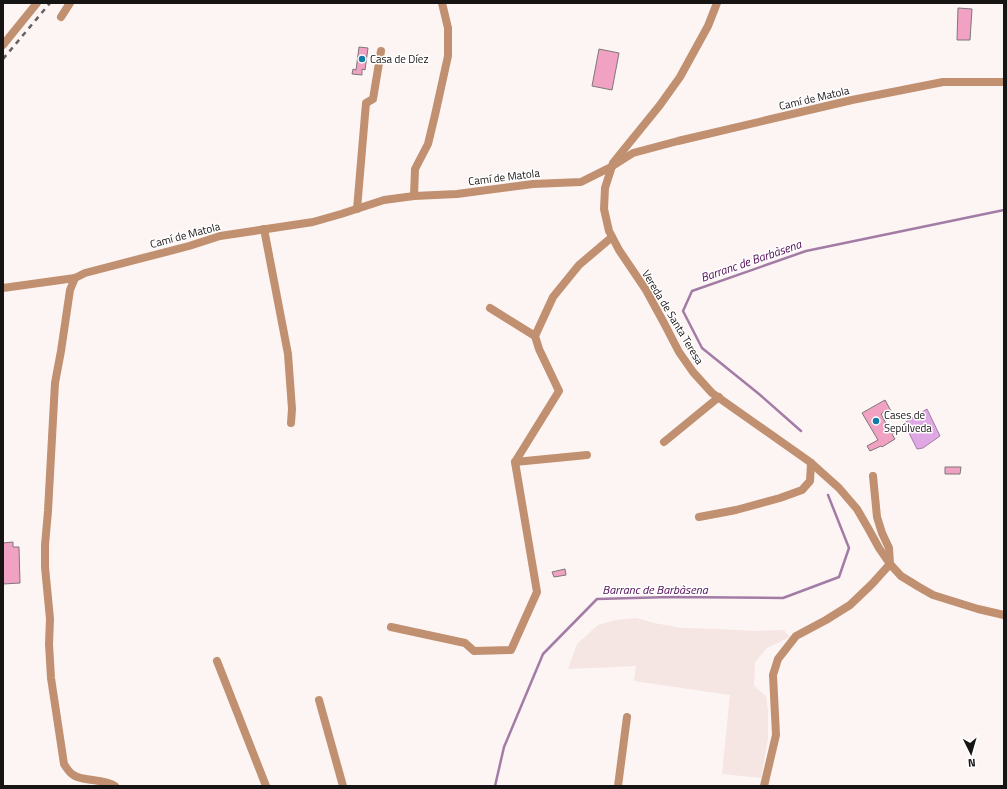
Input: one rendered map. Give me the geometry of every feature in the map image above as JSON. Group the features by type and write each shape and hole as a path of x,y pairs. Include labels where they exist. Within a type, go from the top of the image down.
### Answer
{"street":[{"path":"3,45 37,3"},
{"path":"61,17 70,3"},
{"path":"414,196 415,169 428,144 436,116 448,56 448,28 442,3"},
{"name":"Vereda de Santa Teresa","path":"717,3 708,26 680,78 611,167 605,188 604,209 609,231 619,250 646,290 679,352 692,372 712,392 811,463 839,488 856,509 890,564 902,576 933,595 978,609 1004,615"},
{"path":"357,209 366,103 373,99 381,51"},
{"name":"Camí de Matola","path":"3,288 75,278 85,273 189,246 220,236 313,222 384,200 414,196 457,194 533,184 581,182 611,167 633,153 852,100 942,82 1004,82"},
{"path":"264,229 288,354 292,409 291,423"},
{"path":"535,336 554,297 579,265 612,237"},
{"path":"75,278 70,290 55,383 48,510 44,545 50,619 49,644 51,678 64,764 71,774 79,778 110,783 115,786"},
{"path":"391,627 465,643 474,651 511,650 537,592 515,462 559,391 539,349 535,336 490,308"},
{"path":"664,442 719,397"},
{"path":"515,462 587,455"},
{"path":"699,517 744,508 802,490 810,481 811,463"},
{"path":"764,786 776,735 773,675 778,659 796,636 850,605 890,564 889,548 877,517 873,476"},
{"path":"217,661 266,786"},
{"path":"319,700 343,786"},
{"path":"618,786 627,717"}],"shaded area":[{"path":"927,409 940,436 923,448 917,449 904,423"},
{"path":"636,618 682,628 757,631 784,630 790,637 767,648 755,662 754,686 766,696 768,711 768,739 761,778 722,774 730,695 634,681 636,666 568,669 577,644 598,625 616,620"}],"building":[{"path":"958,8 972,9 970,40 957,40"},
{"name":"Casa de Díez","path":"359,47 368,48 365,70 362,69 362,75 352,74 353,69 356,70"},
{"path":"599,49 619,53 612,90 592,86"},
{"name":"Cases de Sepúlveda","path":"885,400 891,411 886,413 885,411 881,414 890,431 894,428 896,432 892,434 895,439 882,447 881,446 870,451 867,446 878,440 862,413"},
{"path":"945,467 961,467 960,474 945,474"},
{"path":"13,542 13,547 19,547 20,583 3,584 3,543"},
{"path":"565,569 566,575 554,577 552,572"}],"waterway":[{"name":"Barranc de Barbàsena","path":"801,431 759,394 702,348 683,311 692,291 806,251 1004,210"},
{"name":"Barranc de Barbàsena","path":"495,786 504,747 543,654 597,599 670,597 783,598 839,577 849,548 828,495"}],"railway":[{"path":"3,59 50,3"}],"place":[{"name":"Casa de Díez","path":"362,59"},
{"name":"Cases de Sepúlveda","path":"876,421"}]}
